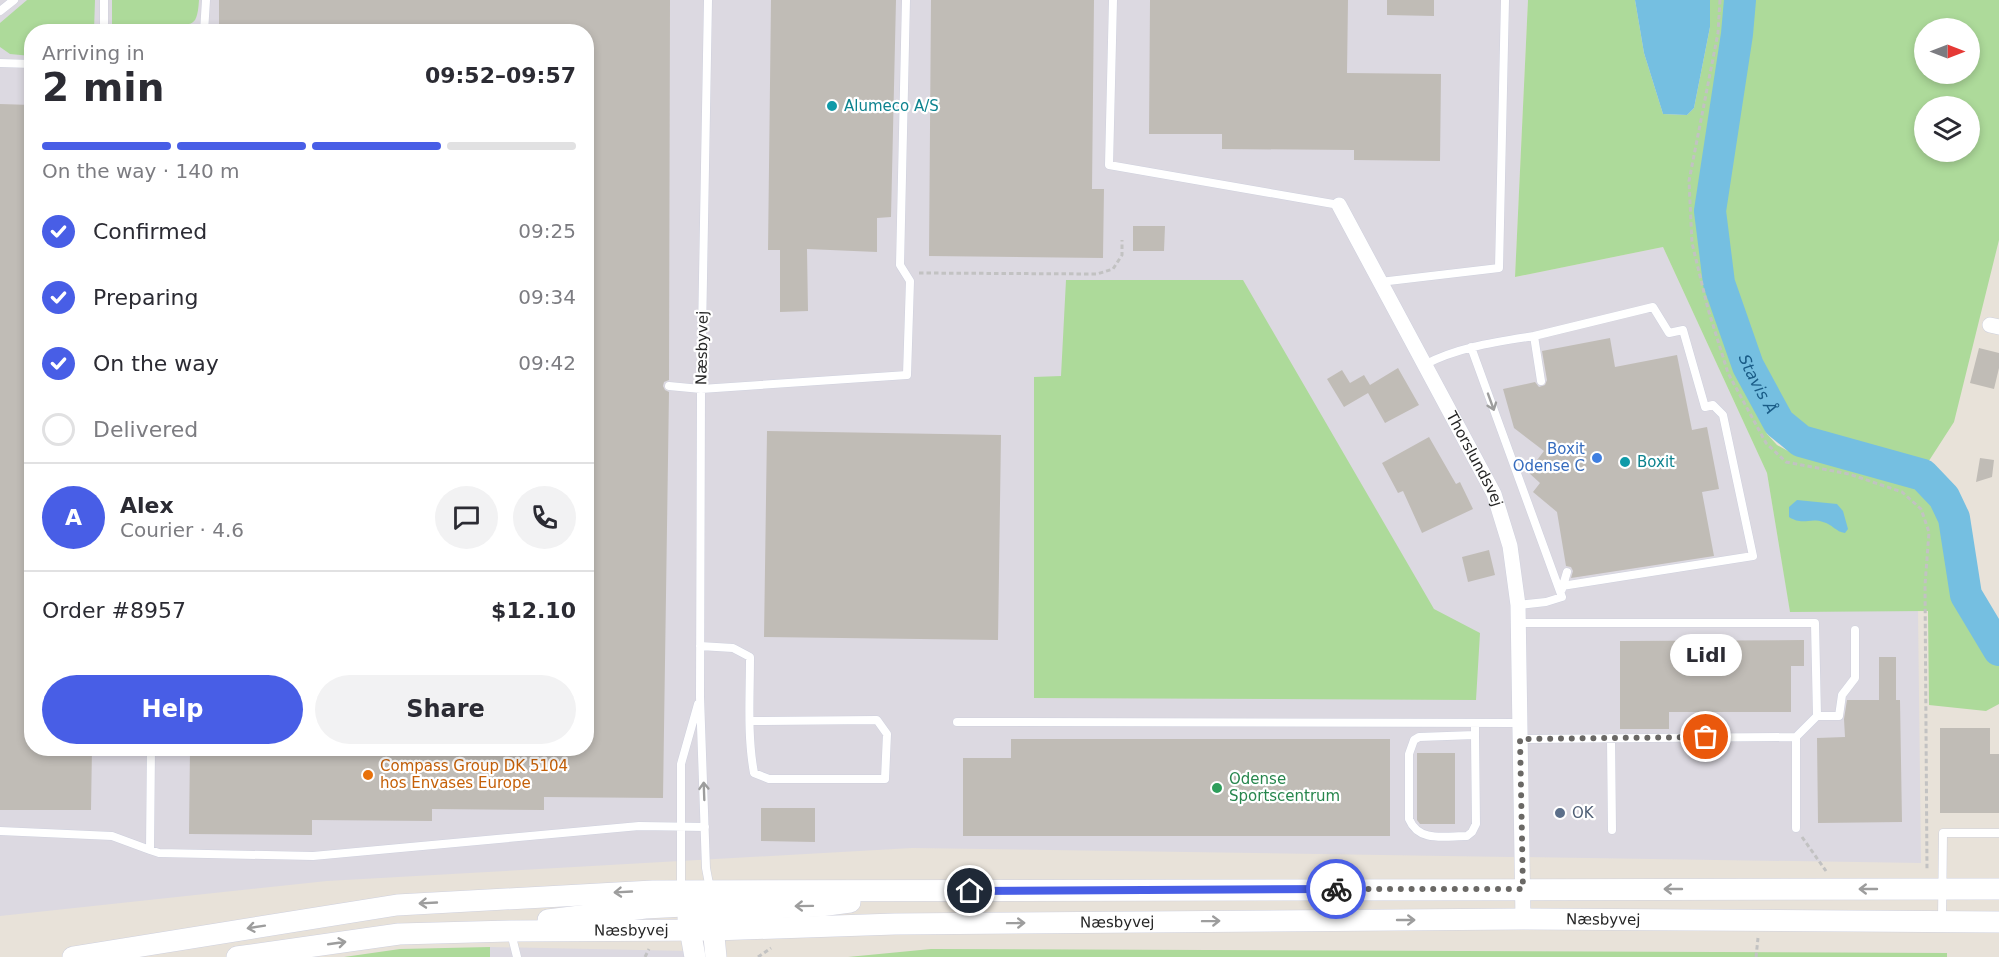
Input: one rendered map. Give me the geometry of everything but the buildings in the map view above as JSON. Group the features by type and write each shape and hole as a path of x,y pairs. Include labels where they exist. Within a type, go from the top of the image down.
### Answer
{"street":[{"name":"Thorslundsvej","path":"1339,205 1494,494 1510,546 1519,623 1523,919"},
{"name":"Næsbyvej","path":"237,957 399,934 691,929 712,910 925,891 1999,889"},
{"name":"Næsbyvej","path":"73,957 397,905 653,891 683,898 712,910 895,924 1523,919 1995,921"},
{"path":"510,931 552,918 683,898 695,957"},
{"path":"712,910 716,957"}],"lane":[{"path":"0,11 14,0"},
{"path":"104,0 104,24"},
{"path":"204,24 206,0"},
{"name":"Næsbyvej","path":"708,0 701,388 700,697 706,868 712,910"},
{"path":"669,386 701,388 907,375 910,281 900,265 906,0"},
{"path":"1113,0 1109,165 1339,205"},
{"path":"1380,282 1498,268 1505,0"},
{"path":"0,63 24,64"},
{"path":"1424,365 1441,356 1471,347 1534,336 1653,307 1669,333 1683,330 1705,407 1713,405 1723,415 1753,556 1562,586"},
{"path":"1534,336 1541,381"},
{"path":"1471,347 1562,597"},
{"path":"1562,597 1562,586 1567,572"},
{"path":"1518,605 1546,602 1562,597"},
{"path":"1519,623 1815,623 1817,716"},
{"path":"957,723 1475,724 1520,731 1611,738 1796,737 1817,716 1839,716 1842,695 1855,678 1855,630"},
{"path":"700,646 733,648 750,657 750,722 751,754 754,773 769,779 885,779 887,734 877,720 750,722"},
{"name":"Næsbyvej","path":"683,898 681,765 700,697"},
{"path":"1475,724 1476,824 1472,832 1467,836 1419,834 1409,819 1409,754 1414,740 1419,737 1475,735"},
{"path":"1796,737 1796,828"},
{"path":"1611,738 1612,830"},
{"path":"150,850 151,756"},
{"path":"0,831 112,836 159,853 313,856 639,826 705,827"},
{"path":"1942,921 1934,889 1942,833 1999,833"},
{"path":"510,931 517,957"}],"path":[{"path":"1720,0 1718,33 1689,181 1692,243 1708,309 1728,373 1766,443 1786,462 1849,474 1902,492 1921,509 1929,532 1925,585 1934,889"},
{"path":"905,273 1097,274 1113,268 1122,255 1122,240"},
{"path":"1796,828 1839,889"}],"shaded area":[{"path":"0,0 1528,0 1515,277 1663,247 1767,473 1790,611 1918,610 1921,863 912,848 327,881 0,916"},
{"path":"490,947 687,951 687,957 490,957"}],"green space":[{"path":"27,0 95,0 94,24 24,24 24,55 10,54 0,47 0,23"},
{"path":"112,0 199,0 196,17 194,21 188,24 112,24"},
{"path":"1528,0 1635,0 1644,53 1663,114 1687,115 1694,108 1710,27 1710,0 1731,0 1724,59 1697,193 1702,239 1736,364 1767,434 1777,445 1788,451 1856,466 1888,476 1936,498 1947,519 1949,576 1953,601 1967,626 1999,664 1999,704 1986,711 1929,705 1928,611 1790,612 1767,473 1663,247 1515,277"},
{"path":"1754,0 1999,0 1999,240 1954,422 1923,470 1859,445 1809,434 1792,422 1767,381 1744,320 1726,255 1724,200"},
{"path":"1066,280 1243,280 1434,609 1480,633 1476,700 1034,698 1034,377 1061,376"},
{"path":"490,947 490,957 344,957 400,949"},
{"path":"931,949 1947,953 1947,957 848,957"}],"water":[{"path":"1635,0 1710,0 1710,27 1694,108 1687,115 1663,114 1644,53"},
{"path":"1797,500 1837,504 1843,511 1848,529 1845,533 1823,522 1794,520 1789,517 1789,507"}],"waterway":[{"name":"Stavis Å","path":"1740,0 1737,34 1710,211 1719,283 1748,366 1779,423 1801,441 1923,475 1944,497 1954,518 1966,595 1999,650"}],"way so far":[{"path":"1336,889 1523,889 1520,739 1706,737"}],"place":[{"name":"Alumeco A/S","path":"832,106"},
{"name":"Boxit Odense C","path":"1597,458"},
{"name":"Boxit","path":"1625,462"},
{"name":"Lidl","path":"1706,737"},
{"name":"Compass Group DK 5104 hos Envases Europe","path":"368,775"},
{"name":"Odense Sportscentrum","path":"1217,788"},
{"name":"OK","path":"1560,813"}],"route":[{"path":"970,891 1336,889"}]}
